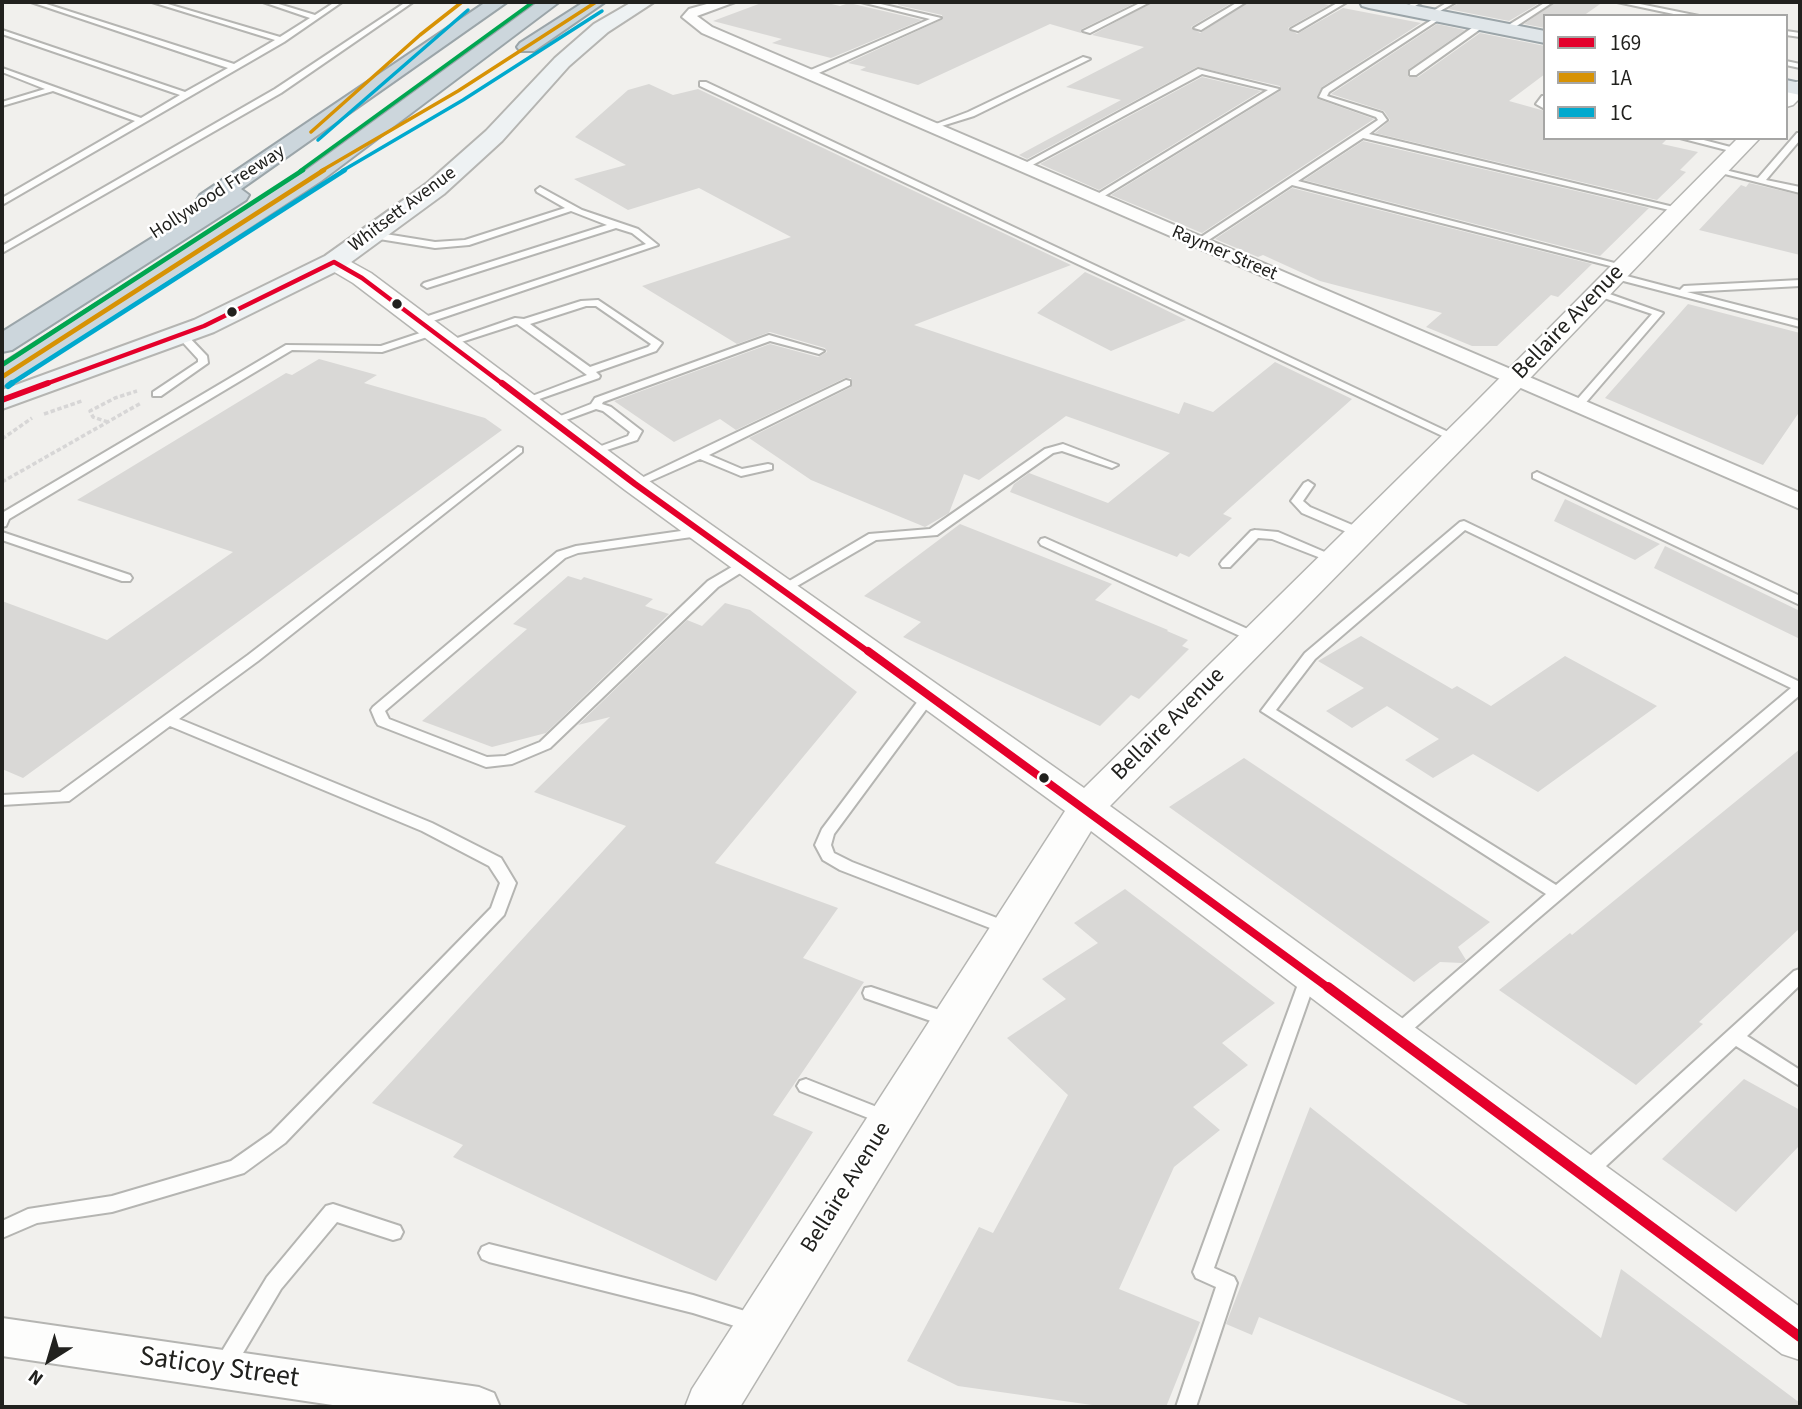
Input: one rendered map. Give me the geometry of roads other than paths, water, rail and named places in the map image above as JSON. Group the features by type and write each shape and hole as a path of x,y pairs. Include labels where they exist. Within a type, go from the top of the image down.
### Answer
{"highway":[{"path":"319,127 420,35 462,2"},
{"name":"Hollywood Freeway","path":"2,328 171,224 319,127 499,2"},
{"path":"2,344 285,163 515,2"},
{"path":"2,356 129,278 249,199 530,2"},
{"name":"Hollywood Freeway","path":"2,377 313,176 550,2"},
{"path":"313,176 458,91 596,2"}],"main road":[{"name":"Whitsett Avenue","path":"2,400 181,335 254,303 334,262 445,180 494,136 562,62 601,28 645,2"},
{"path":"1369,2 1430,9 1482,25 1543,37"}],"street":[{"name":"Raymer Street","path":"728,2 694,12 689,17 707,30 1022,167 1454,354 1798,498"},
{"name":"Bellaire Avenue","path":"711,1407 1086,808 1744,144"},
{"path":"334,262 362,278 591,452 1086,808 1800,1337"},
{"name":"Saticoy Street","path":"2,1337 479,1407"}],"lane":[{"path":"34,2 234,67"},
{"path":"155,2 281,40"},
{"path":"266,2 314,18"},
{"path":"2,202 281,40 339,2"},
{"path":"2,250 278,91 410,2"},
{"path":"809,74 937,18 864,2"},
{"path":"1087,31 1147,2"},
{"path":"1198,28 1243,2"},
{"path":"1294,29 1344,2"},
{"path":"1506,29 1550,2"},
{"path":"1620,2 1685,14"},
{"path":"1198,243 1382,120 1379,115 1323,97 1326,91 1430,9"},
{"path":"1413,73 1482,25"},
{"path":"2,33 186,95"},
{"path":"932,127 971,114 1086,59"},
{"path":"2,70 141,121"},
{"path":"1022,167 1201,71 1275,89 1095,198"},
{"path":"702,84 1455,438"},
{"path":"2,104 52,89"},
{"path":"1362,135 1679,211"},
{"path":"1760,181 1800,135"},
{"path":"1704,140 1744,144"},
{"path":"1717,172 1800,190"},
{"path":"1291,182 1612,279 1669,290 1800,324"},
{"path":"2,523 4,517 290,347 382,349 433,332 653,245 635,231 572,208 540,190"},
{"path":"373,235 435,245 466,243 572,208"},
{"path":"427,285 615,225"},
{"path":"1578,405 1658,313 1612,279"},
{"path":"1669,290 1800,283"},
{"path":"522,323 585,303 598,303 657,343 652,349 589,371"},
{"path":"433,332 519,320 595,376 537,412"},
{"path":"157,394 203,363 203,358 181,335"},
{"path":"595,406 598,400 769,338 819,351"},
{"path":"635,484 700,456 846,383"},
{"path":"537,412 595,406 607,409 636,432 633,438 591,452"},
{"path":"780,590 873,537 933,533 1049,451 1063,447 1112,465"},
{"path":"2,800 64,797 253,657 518,450"},
{"path":"700,456 741,473 768,467"},
{"path":"1537,476 1800,601"},
{"path":"1308,485 1297,501 1306,510 1360,533"},
{"path":"1394,1036 1557,893 1800,687 1464,525 1311,656 1268,711 1557,893"},
{"path":"702,532 576,550 561,555 379,710 383,722 486,762 507,761 545,745 713,584 746,564"},
{"path":"1226,564 1255,534 1274,535 1335,559"},
{"path":"2,536 126,578"},
{"path":"1045,542 1255,638"},
{"path":"929,696 827,833 822,845 828,856 846,866 1010,930"},
{"path":"2,1230 36,1215 112,1204 237,1167 278,1138 498,911 508,883 495,862 427,827 169,720"},
{"path":"1185,1407 1227,1283 1203,1272 1310,974"},
{"path":"1582,1176 1800,975"},
{"path":"871,993 952,1021"},
{"path":"1734,1037 1800,1079"},
{"path":"806,1086 890,1120"},
{"path":"223,1369 274,1283 333,1212 393,1232"},
{"path":"488,1253 693,1304 762,1326"}]}
